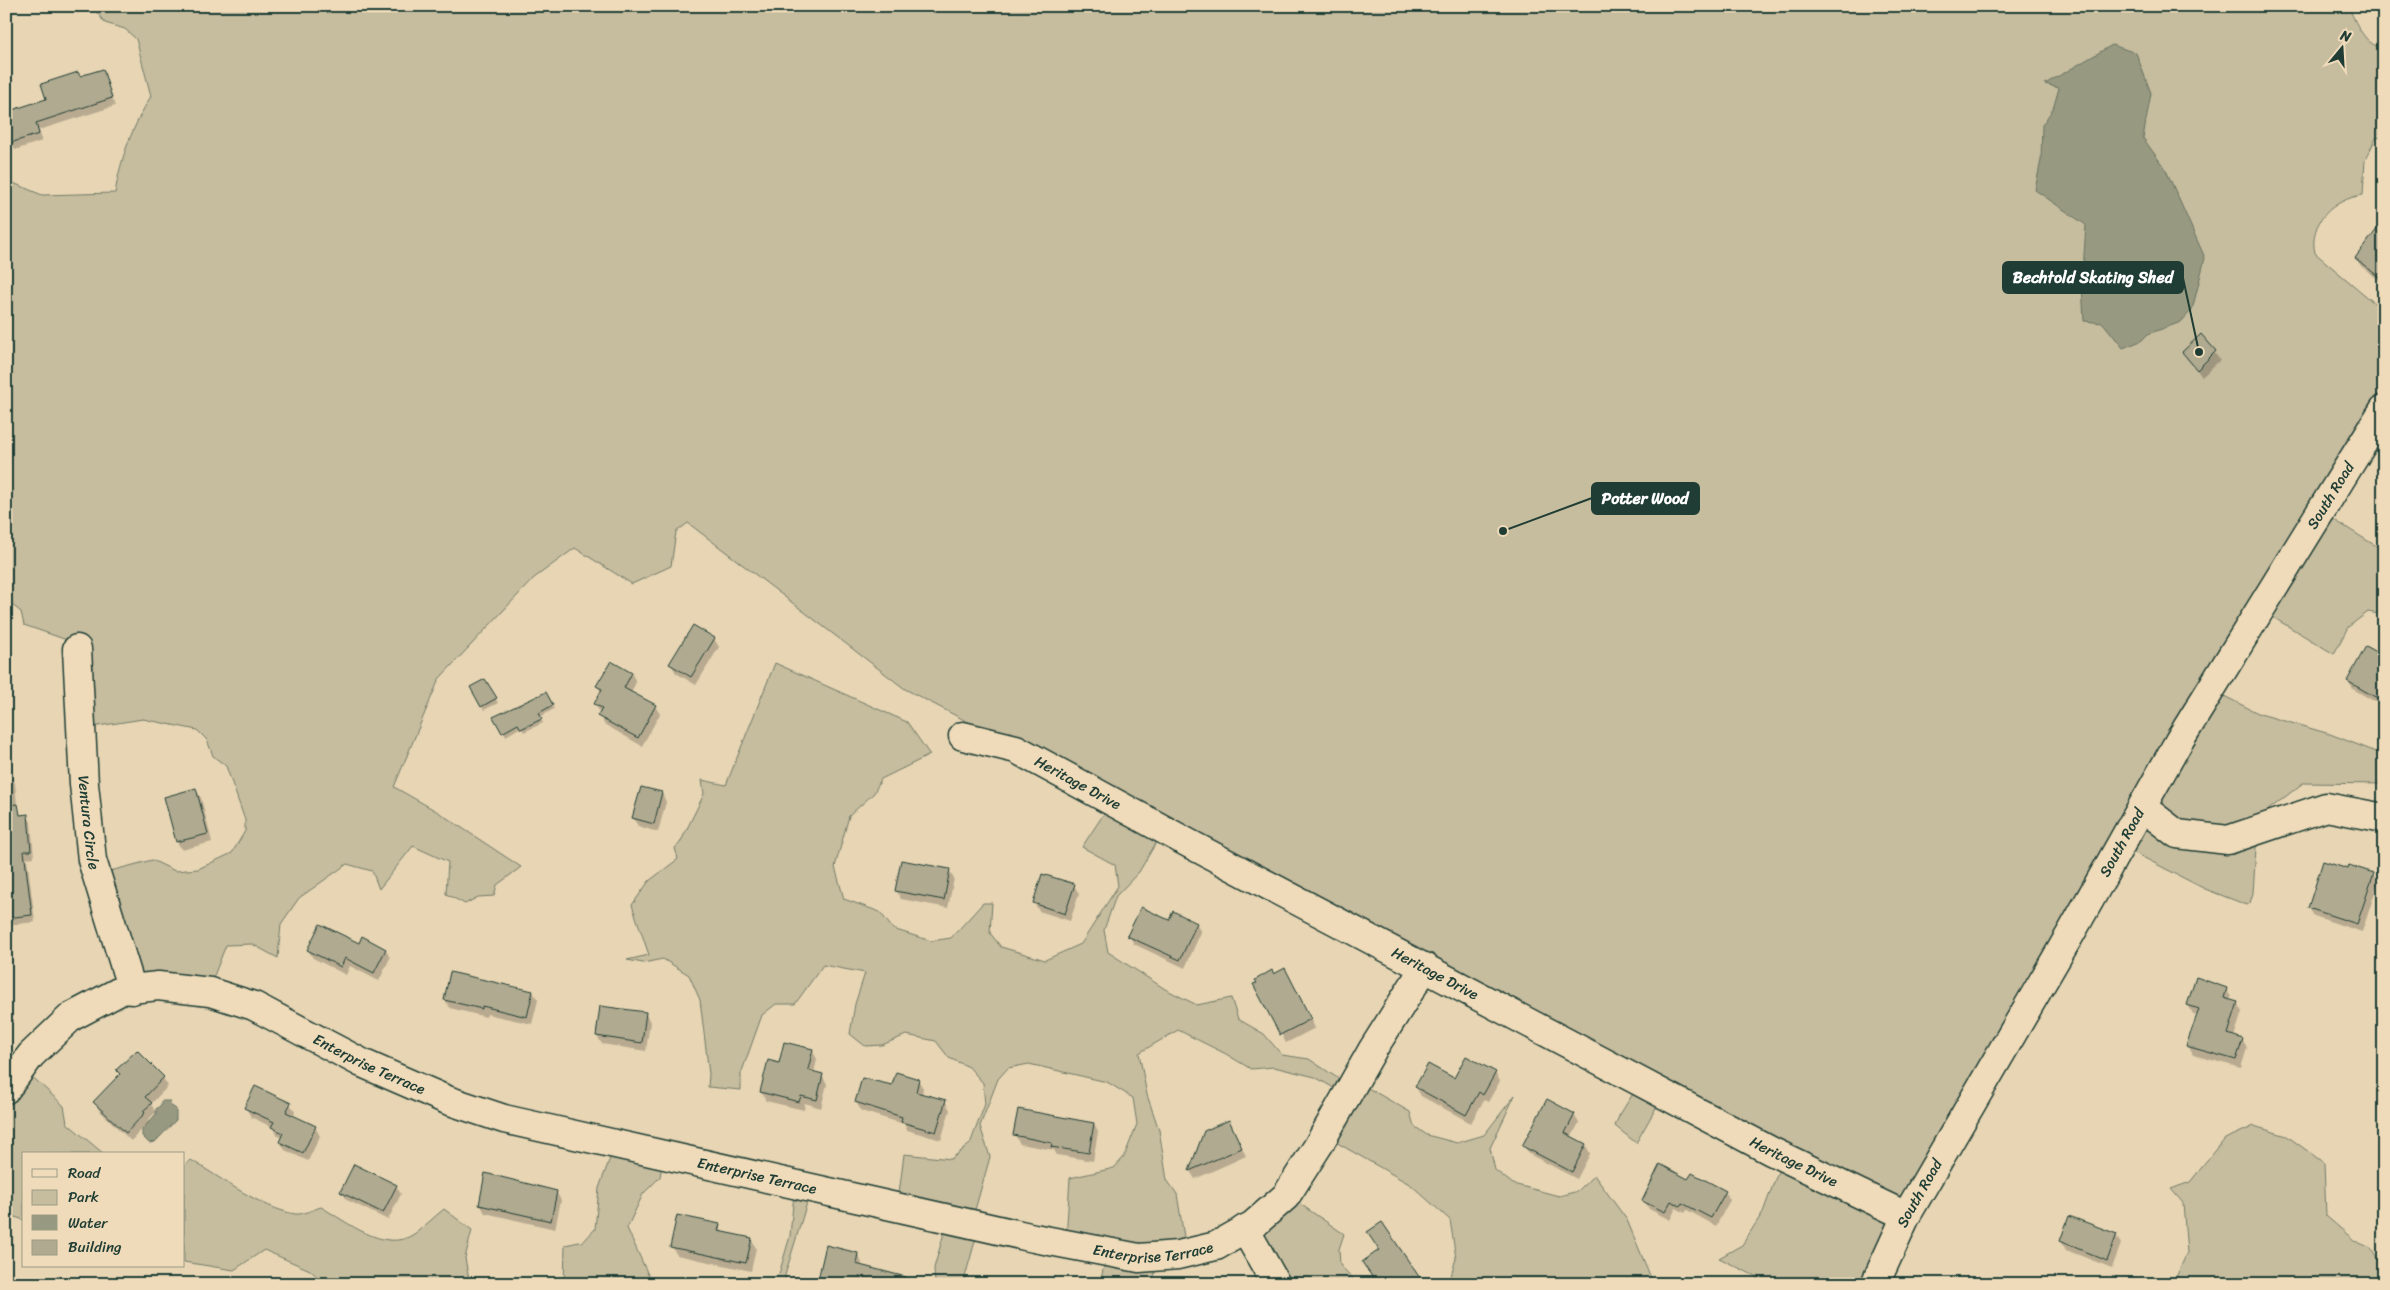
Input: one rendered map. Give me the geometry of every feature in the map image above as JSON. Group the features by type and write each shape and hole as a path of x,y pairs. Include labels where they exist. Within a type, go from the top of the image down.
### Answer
{"street":[{"name":"South Road","path":"1875,1284 1906,1216 2179,741 2384,409"},
{"name":"Ventura Circle","path":"77,648 84,784 92,860 132,990"},
{"name":"Heritage Drive","path":"963,736 1016,749 1199,849 1762,1146 1906,1216"},
{"path":"2142,807 2177,834 2228,840 2326,807 2384,818"},
{"name":"Enterprise Terrace","path":"6,1089 31,1055 72,1017 122,990 158,986 210,992 254,1006 362,1063 448,1100 504,1119 1034,1238 1139,1258 1178,1255 1216,1246 1253,1225 1286,1196 1318,1146 1373,1049 1425,967"},
{"path":"1245,1229 1276,1284"}],"green space":[{"path":"92,6 2348,6 2366,38 2371,43 2384,48 2384,137 2376,138 2365,160 2363,195 2342,201 2333,207 2319,222 2315,231 2314,242 2315,253 2384,311 2384,406 2320,511 2384,551 2384,575 2381,587 2384,595 2384,615 2368,612 2348,627 2334,654 2261,610 2212,690 2260,714 2330,734 2384,755 2384,784 2303,783 2258,818 2253,893 2250,903 2247,905 2205,889 2121,846 1874,1284 1761,1284 1755,1276 1719,1258 1742,1245 1763,1212 1783,1158 1665,1092 1636,1143 1615,1126 1639,1084 1157,841 1139,872 1116,896 1104,930 1108,952 1165,989 1197,1005 1231,998 1238,1019 1264,1034 1282,1055 1309,1059 1342,1081 1356,1081 1410,1112 1414,1126 1427,1135 1457,1143 1484,1135 1515,1095 1490,1148 1495,1170 1513,1184 1559,1196 1578,1191 1594,1175 1627,1220 1651,1278 1647,1284 1442,1284 1451,1276 1456,1258 1450,1220 1411,1185 1325,1136 1344,1094 1315,1077 1274,1067 1251,1069 1178,1030 1139,1053 1147,1095 1159,1130 1167,1180 1177,1194 1186,1249 1159,1257 1152,1284 1100,1284 1107,1251 1066,1239 1070,1178 1114,1168 1124,1157 1137,1124 1133,1098 1107,1082 1029,1064 1008,1068 998,1079 980,1126 990,1157 973,1217 979,1227 963,1284 935,1284 934,1268 948,1219 898,1202 904,1154 951,1159 970,1144 985,1104 983,1083 969,1067 949,1058 936,1041 906,1035 882,1045 865,1046 850,1034 855,1004 865,973 823,965 795,1004 776,1004 762,1015 741,1074 741,1090 708,1087 709,1074 700,1000 689,975 663,959 643,963 627,960 649,955 632,905 649,881 678,859 675,848 680,843 704,794 702,780 726,785 775,663 907,722 930,755 881,779 874,793 849,816 835,867 844,899 880,912 893,929 931,941 951,938 983,903 992,903 990,933 1001,947 1045,960 1081,944 1118,886 1115,865 1082,847 1105,812 1006,742 905,689 688,523 676,532 671,566 632,584 575,548 534,578 439,679 394,787 438,812 521,867 497,885 494,896 478,897 465,904 446,894 448,862 413,846 379,889 372,871 347,864 299,898 281,924 278,958 252,944 226,945 210,986 139,985 99,874 152,860 175,871 198,869 232,853 245,831 245,820 226,766 213,756 207,740 197,730 143,719 85,728 71,648 67,640 24,625 21,612 6,600 6,388 9,363 6,333 6,180 42,195 115,193 120,167 128,143 138,119 151,96 136,39 125,29 105,23"},
{"path":"23,1068 64,1106 67,1123 102,1152 22,1152 22,1219 6,1214 6,1089"},
{"path":"2254,1126 2287,1136 2324,1163 2326,1216 2355,1241 2371,1248 2384,1269 2384,1284 2173,1284 2187,1253 2183,1203 2171,1189 2190,1182 2225,1139"},
{"path":"616,1142 664,1153 660,1177 643,1194 627,1228 650,1279 659,1284 564,1284 565,1245 584,1241 595,1229 599,1188"},
{"path":"191,1160 242,1192 282,1211 298,1214 321,1207 354,1227 378,1238 403,1239 414,1234 444,1209 472,1230 465,1258 469,1280 474,1284 325,1284 310,1270 264,1250 234,1270 185,1262 185,1165"},
{"path":"795,1183 812,1186 785,1275 786,1284 768,1284 779,1274 790,1236"},
{"path":"1287,1195 1344,1234 1339,1249 1340,1265 1358,1284 1278,1284 1249,1234"},
{"path":"6,1275 49,1284 6,1284"}],"water":[{"path":"2112,45 2136,53 2151,93 2143,138 2166,170 2205,258 2192,310 2181,322 2148,334 2141,341 2123,348 2103,323 2084,321 2082,285 2086,225 2035,190 2041,160 2042,125 2053,109 2059,88 2045,84"},
{"path":"161,1101 170,1101 170,1105 176,1109 176,1120 155,1142 149,1143 142,1136 142,1130 156,1114 156,1109 161,1105"}],"building":[{"path":"103,69 112,98 36,123 39,134 10,143 6,133 6,112 46,99 41,84 78,72 80,76"},
{"path":"2384,220 2384,281 2355,258"},
{"path":"2201,334 2216,351 2197,370 2182,352"},
{"path":"693,625 715,638 691,677 669,664"},
{"path":"2366,646 2384,656 2384,702 2347,681"},
{"path":"611,661 632,673 624,688 656,705 638,738 597,716 602,708 594,704 602,689 596,686"},
{"path":"485,679 497,698 481,707 470,687"},
{"path":"546,692 553,705 539,713 542,719 521,729 518,724 502,733 493,717"},
{"path":"641,787 662,792 654,824 632,818"},
{"path":"196,788 208,834 176,842 164,797"},
{"path":"18,804 20,815 28,814 31,851 24,851 32,915 6,918 6,805"},
{"path":"901,860 950,869 944,900 895,891"},
{"path":"2323,861 2348,869 2349,865 2374,873 2357,924 2308,908"},
{"path":"1042,874 1075,884 1065,914 1033,903"},
{"path":"1141,907 1169,920 1173,911 1197,923 1180,960 1127,936"},
{"path":"320,924 359,943 362,936 386,949 374,973 345,958 341,967 307,950"},
{"path":"1285,968 1311,1019 1280,1035 1253,984 1257,983 1255,980 1272,970 1274,974"},
{"path":"450,972 533,991 527,1017 482,1006 482,1009 444,1000"},
{"path":"2196,977 2227,988 2224,998 2238,1002 2228,1034 2243,1039 2236,1060 2186,1046 2199,1009 2187,1005"},
{"path":"600,1006 646,1012 642,1043 596,1036"},
{"path":"784,1042 813,1049 808,1070 823,1074 817,1100 801,1096 799,1102 760,1092 768,1060 779,1063"},
{"path":"137,1050 164,1077 145,1097 152,1103 143,1111 145,1113 126,1133 93,1102 120,1074 116,1070"},
{"path":"1466,1056 1496,1072 1483,1095 1479,1092 1466,1115 1415,1087 1428,1064 1454,1078"},
{"path":"896,1072 919,1079 916,1092 946,1100 936,1132 901,1122 902,1117 855,1102 862,1078 892,1085"},
{"path":"255,1086 291,1103 286,1112 316,1126 303,1153 279,1142 283,1133 271,1127 274,1122 244,1108"},
{"path":"1547,1099 1575,1114 1565,1133 1586,1144 1572,1172 1522,1146"},
{"path":"1018,1109 1094,1123 1089,1153 1051,1147 1052,1143 1013,1135"},
{"path":"1229,1120 1242,1148 1189,1171 1204,1131"},
{"path":"354,1164 397,1185 383,1213 340,1192"},
{"path":"1660,1164 1688,1179 1692,1173 1726,1191 1711,1218 1682,1203 1680,1206 1671,1201 1665,1212 1642,1201"},
{"path":"485,1173 557,1191 551,1221 479,1205"},
{"path":"677,1215 720,1224 718,1231 752,1238 746,1263 670,1247"},
{"path":"2069,1216 2117,1234 2107,1261 2060,1241"},
{"path":"1382,1222 1424,1284 1377,1284 1362,1262 1379,1250 1367,1232"},
{"path":"826,1245 858,1253 856,1264 906,1277 905,1284 817,1284"}],"place":[{"name":"Bechtold Skating Shed","path":"2199,352"},
{"name":"Potter Wood","path":"1503,531"}]}
